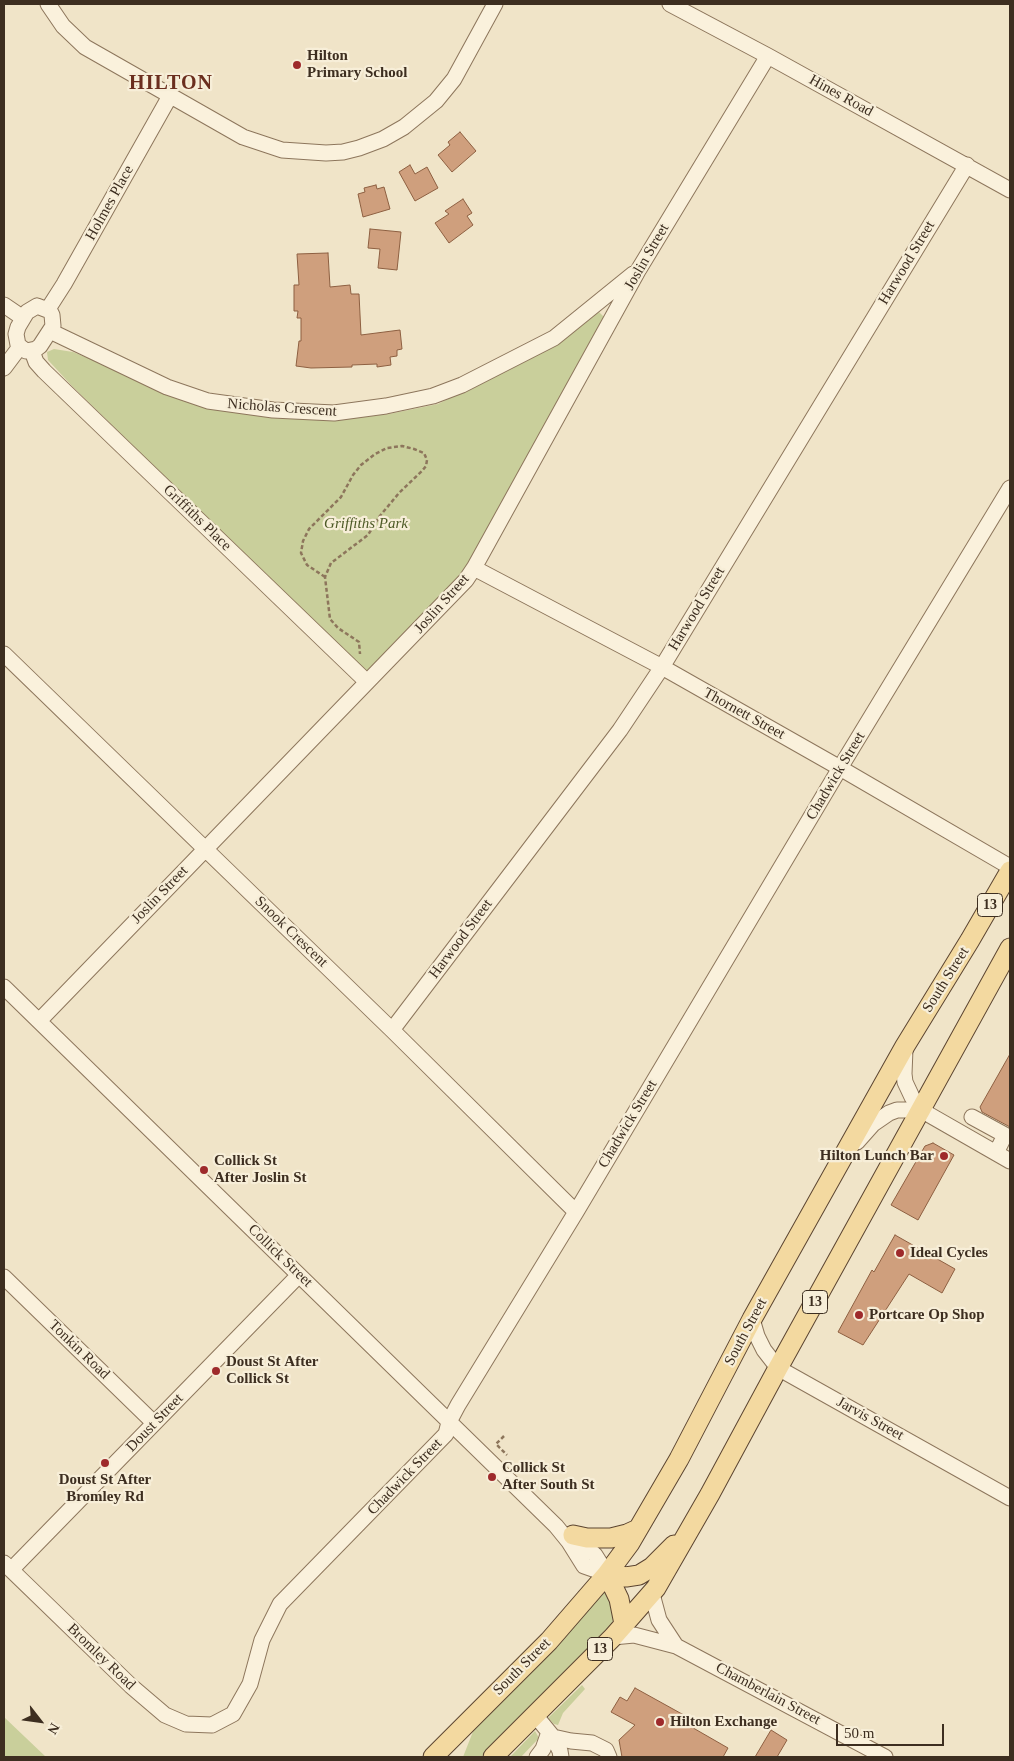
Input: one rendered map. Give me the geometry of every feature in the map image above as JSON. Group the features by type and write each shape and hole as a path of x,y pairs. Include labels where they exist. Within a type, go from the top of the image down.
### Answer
{"main road":[{"name":"South Street","path":"437,1756 549,1641 607,1574 638,1529 679,1459 752,1319 905,1046 970,940 1010,869"},
{"name":"13","path":"493,1757 652,1594 690,1529 921,1110 1008,958"},
{"path":"573,1535 586,1538 611,1538 638,1529"},
{"path":"607,1574 626,1577 638,1574 652,1567 690,1529"},
{"path":"607,1574 619,1599 618,1630"}],"street":[{"path":"48,4 63,26 85,47 243,137 282,150 326,153 359,148 383,139 404,127 436,101 454,78 495,4"},
{"name":"Hines Road","path":"670,4 1010,190"},
{"name":"Joslin Street","path":"39,1021 457,590 474,568 639,269 768,56"},
{"name":"Holmes Place","path":"48,309 170,96"},
{"name":"Harwood Street","path":"392,1030 620,730 662,667 967,165"},
{"name":"Nicholas Crescent","path":"50,331 167,387 208,401 273,410 334,413 386,406 433,396 471,381 554,338 639,269"},
{"path":"4,305 23,318"},
{"path":"4,368 25,349 40,346 50,331 54,320 48,309 37,306 26,312 16,334 25,349"},
{"name":"Griffiths Place","path":"25,349 44,371 367,682"},
{"name":"Chadwick Street","path":"212,1725 233,1714 246,1692 262,1640 280,1604 446,1434 449,1422 840,768 1010,488"},
{"name":"Thornett Street","path":"474,568 662,667 840,768 1010,869"},
{"name":"Snook Crescent","path":"4,654 206,848 576,1212"},
{"name":"Collick Street","path":"4,988 556,1526 584,1566 607,1574"},
{"path":"905,1046 905,1082 912,1098 921,1110 1010,1161"},
{"path":"845,1156 873,1124 882,1117 897,1110 921,1110"},
{"path":"972,1117 1005,1135 996,1153"},
{"name":"Doust Street","path":"8,1567 154,1423 299,1275"},
{"name":"Tonkin Road","path":"4,1277 154,1423"},
{"name":"Jarvis Street","path":"752,1319 764,1350 778,1368 1010,1498"},
{"name":"Collick Street","path":"556,1526 573,1535 595,1555 607,1574"},
{"name":"Bromley Road","path":"8,1567 131,1686 165,1715 186,1724 212,1725"},
{"name":"Chamberlain Street","path":"652,1594 659,1620 676,1646"},
{"name":"Chamberlain Street","path":"618,1630 676,1646 885,1757"},
{"path":"535,1714 551,1734 561,1757"},
{"path":"537,1757 551,1734"},
{"path":"551,1734 571,1742 592,1743 606,1750 609,1757"}],"path":[{"path":"325,577 306,564 301,553 303,541 310,529 341,497 353,475 361,465 375,454 387,448 402,446 424,453 428,460 426,466 399,493 379,517 368,535 331,563 325,577 330,619 338,628 359,642 359,659 353,669"},
{"path":"504,1436 496,1444 507,1455"}],"green space":[{"name":"Griffiths Park","path":"599,312 607,320 471,562 452,589 367,674 72,386 48,360 47,352 54,349 73,352 206,406 272,418 337,420 389,414 438,404 561,342"},
{"path":"605,1590 608,1593 614,1617 611,1627 481,1757 463,1757 474,1729"},
{"path":"582,1685 585,1689 563,1713 558,1725 554,1724 548,1718"},
{"path":"4,1717 46,1757 4,1757"},
{"path":"535,1731 539,1738 521,1757 510,1757"}],"building":[{"path":"460,132 476,151 452,172 438,155 450,145 448,142"},
{"path":"410,165 415,174 427,167 438,188 415,201 399,172"},
{"path":"376,185 377,189 384,187 390,209 363,217 358,194 365,192 364,188"},
{"path":"463,199 472,213 467,216 473,225 449,243 435,223 449,214 445,211"},
{"path":"370,229 401,232 397,270 378,268 380,249 368,248"},
{"path":"328,253 330,287 350,285 351,294 359,294 361,335 400,330 402,349 397,350 397,356 390,357 391,365 377,367 377,364 311,368 296,366 299,341 301,341 301,318 297,318 298,311 294,311 294,285 299,285 297,254"},
{"path":"1010,1054 1010,1127 982,1112 980,1107"},
{"path":"933,1143 954,1155 918,1220 891,1205 925,1146"},
{"path":"895,1235 955,1269 942,1293 909,1274 863,1345 838,1332 872,1270 874,1272"},
{"name":"Hilton Exchange","path":"635,1688 691,1719 688,1725 728,1748 723,1757 622,1757 619,1740 635,1725 611,1712 620,1697 627,1701"},
{"path":"771,1730 787,1740 777,1757 755,1757"}],"place":[{"name":"Hilton Primary School","path":"297,65"},
{"name":"Hilton Lunch Bar","path":"944,1156"},
{"name":"Collick St After Joslin St","path":"204,1170"},
{"name":"Ideal Cycles","path":"900,1253"},
{"name":"Portcare Op Shop","path":"859,1315"},
{"name":"Doust St After Collick St","path":"216,1371"},
{"name":"Doust St After Bromley Rd","path":"105,1463"},
{"name":"Collick St After South St","path":"492,1477"},
{"name":"Hilton Exchange","path":"660,1722"}],"district":[{"name":"HILTON","path":"171,84"}]}
